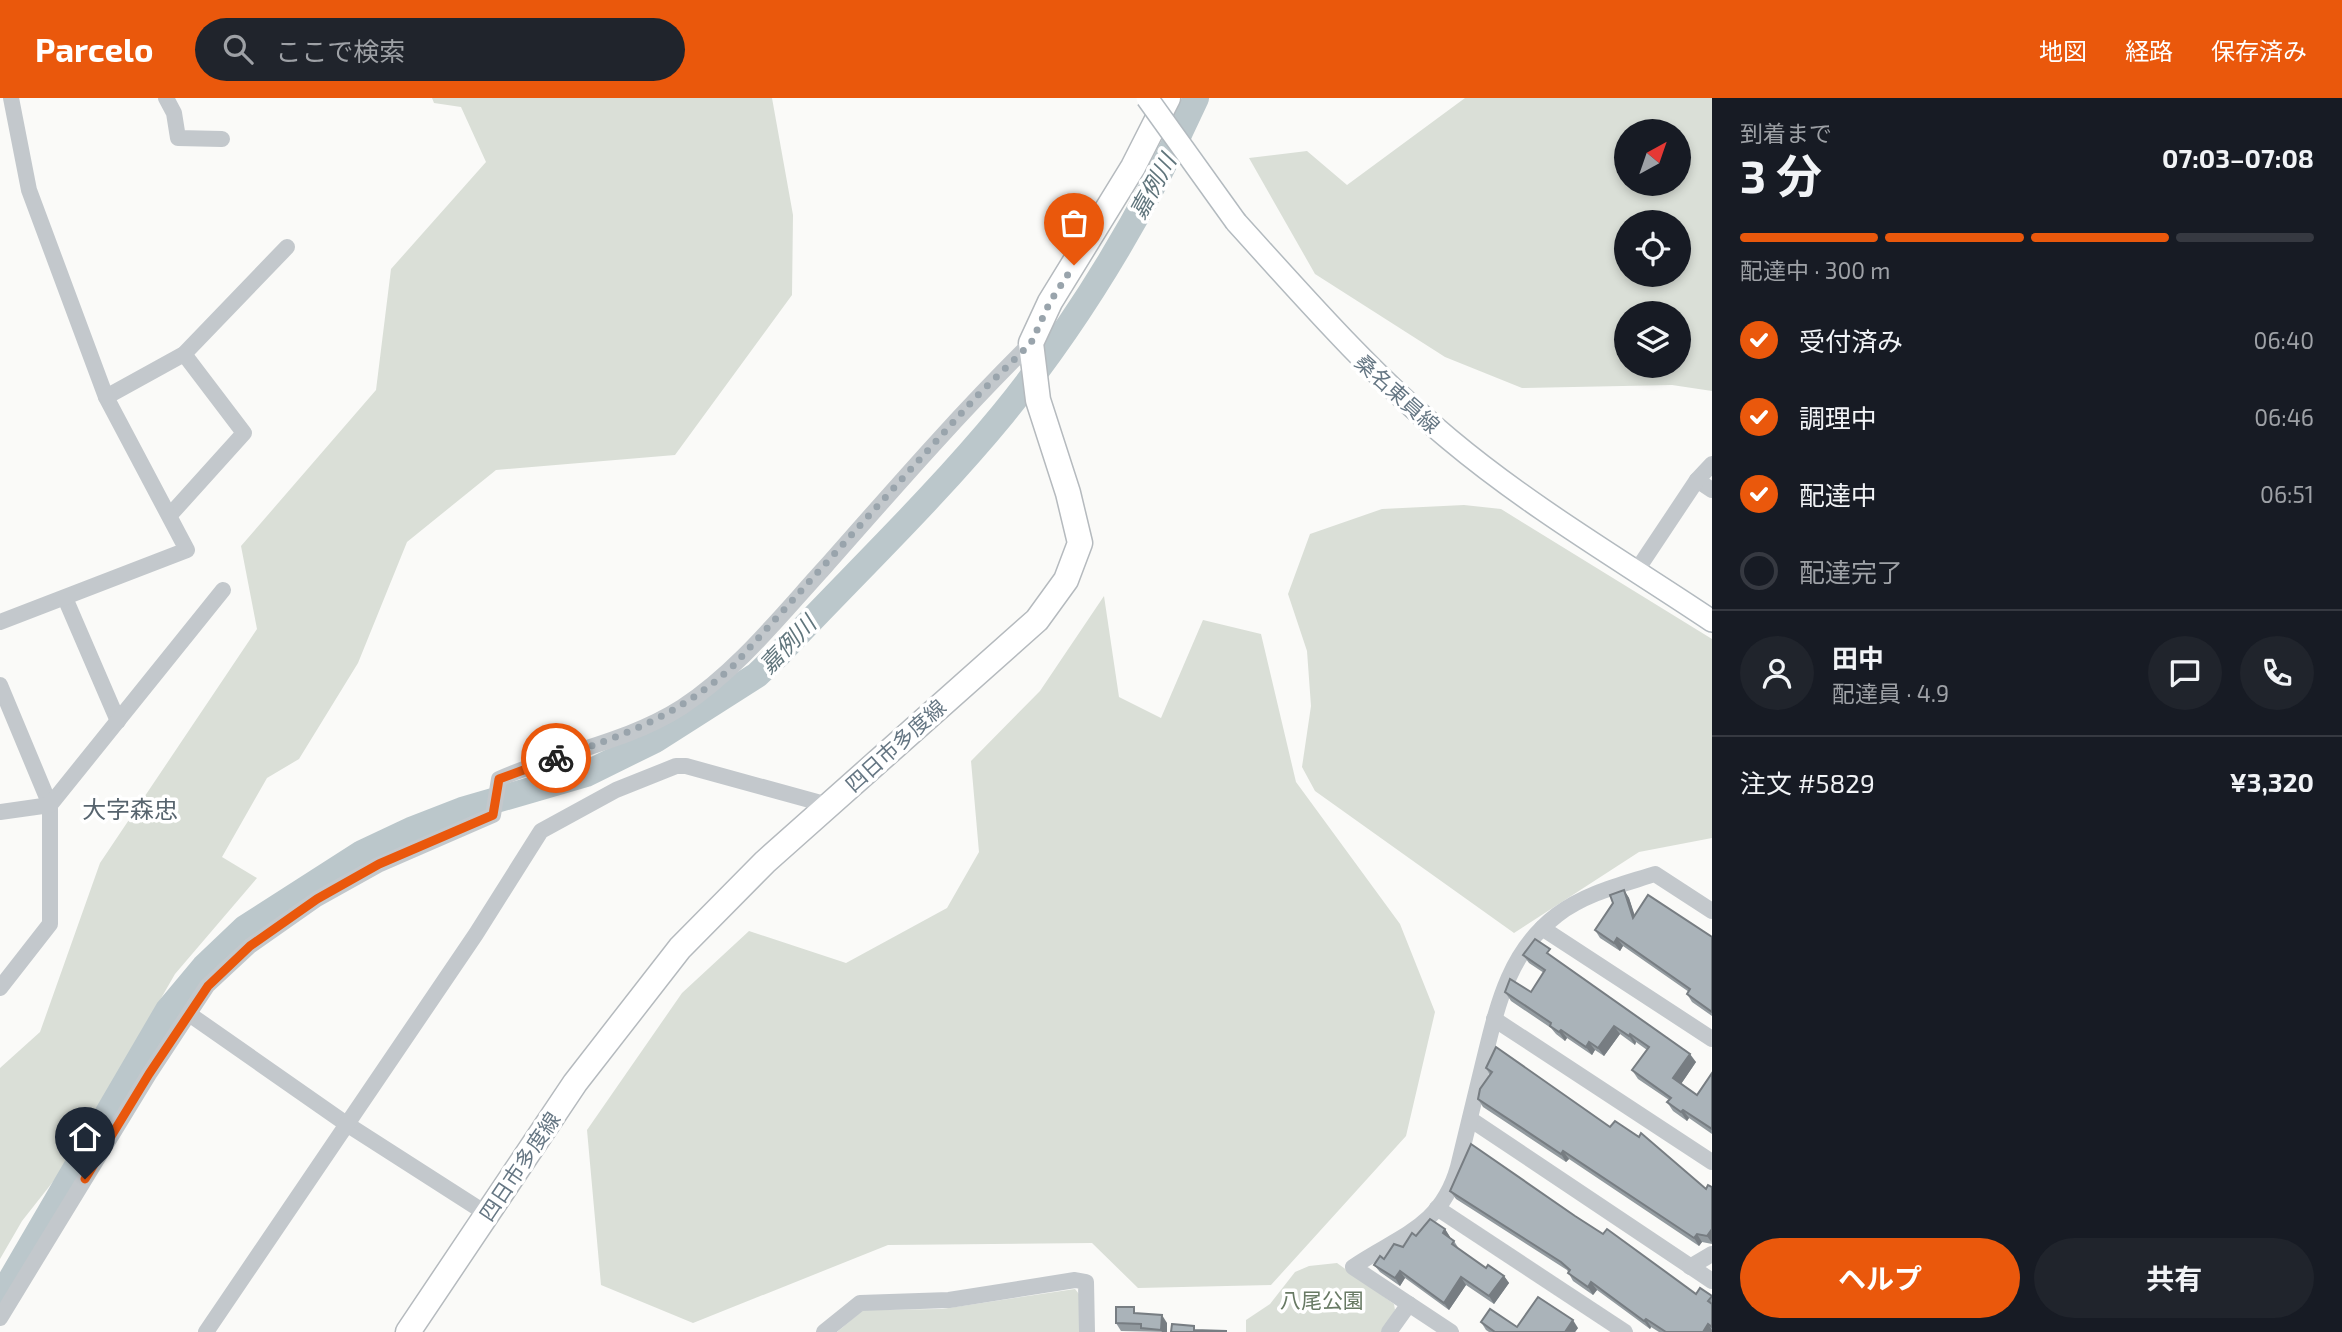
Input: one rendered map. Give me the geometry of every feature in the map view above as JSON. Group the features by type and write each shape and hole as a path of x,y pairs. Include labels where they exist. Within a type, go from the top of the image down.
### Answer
{"main road":[{"name":"桑名東員線","path":"1147,98 1236,222 1355,354 1449,439 1535,504 1712,621"},
{"path":"1031,343 1050,302 1133,167 1168,98"},
{"name":"四日市多度線","path":"408,1332 575,1083 680,948 765,862 1037,620 1066,580 1080,543 1068,493 1038,400 1031,343"}],"street":[{"path":"0,622 187,550 106,397 29,190 11,98"},
{"path":"166,98 174,113 178,138 222,139"},
{"path":"106,397 184,354 287,247"},
{"path":"0,1318 189,1014 208,986 250,946 317,899 379,864 493,815 499,779 624,736 679,708 718,680 775,623 976,397 1031,343"},
{"path":"170,515 244,433 184,354"},
{"path":"1637,570 1696,480 1712,464"},
{"path":"1696,480 1712,490"},
{"path":"0,812 50,805 223,590"},
{"path":"65,598 118,721"},
{"path":"0,685 50,805 50,924 0,988"},
{"path":"206,1332 345,1123 476,934 541,831 616,790 676,766 686,766 828,805"},
{"path":"1451,1332 1353,1267 1420,1228 1437,1208 1455,1178 1499,997 1523,949 1542,928 1594,894 1655,874 1712,911"},
{"path":"1542,928 1712,1039"},
{"path":"189,1014 345,1123 487,1214"},
{"path":"1494,1019 1712,1162"},
{"path":"1469,1119 1712,1281"},
{"path":"1437,1208 1625,1332"},
{"path":"1690,1267 1712,1254"},
{"path":"824,1332 860,1303 949,1300 1075,1280 1086,1282 1087,1332"},
{"path":"1389,1332 1409,1304"}],"green space":[{"path":"432,98 772,98 793,215 792,295 675,455 496,470 407,542 358,663 299,759 267,778 222,857 257,878 175,974 63,1169 22,1221 0,1259 0,1068 40,1032 100,863 257,629 241,546 376,390 391,269 486,162 461,107 434,103"},
{"path":"1465,98 1712,98 1712,391 1672,385 1522,388 1445,357 1315,274 1249,158 1307,151 1347,185"},
{"path":"1464,505 1501,509 1712,639 1712,838 1639,852 1514,933 1315,791 1302,767 1311,706 1307,651 1288,594 1310,534 1382,509"},
{"path":"1104,596 1119,697 1161,718 1203,620 1261,634 1296,782 1400,924 1435,1012 1406,1136 1271,1285 1138,1288 1092,1243 888,1245 693,1323 601,1285 587,1130 682,993 749,931 846,963 947,908 979,852 971,761 1040,691"},
{"name":"八尾公園","path":"1337,1263 1394,1304 1395,1310 1381,1332 1246,1332 1246,1320 1270,1304 1295,1272 1309,1266"},
{"path":"1075,1289 1079,1294 1080,1332 837,1332 863,1310 942,1309"}],"building":[{"path":"1624,890 1633,918 1648,895 1712,937 1712,1012 1687,994 1690,989 1617,938 1614,943 1595,930 1613,903 1610,895"},
{"path":"1535,939 1550,949 1547,953 1690,1054 1673,1078 1697,1095 1712,1073 1712,1129 1667,1102 1671,1098 1632,1070 1649,1047 1630,1034 1629,1036 1614,1026 1598,1048 1589,1042 1586,1047 1550,1026 1551,1023 1505,992 1510,979 1531,992 1545,970 1523,955"},
{"path":"1496,1047 1610,1127 1615,1121 1639,1137 1641,1133 1706,1189 1708,1185 1712,1187 1712,1229 1707,1236 1697,1234 1694,1238 1563,1151 1561,1154 1478,1099 1480,1089 1492,1072 1486,1068"},
{"path":"1471,1144 1603,1234 1607,1229 1696,1294 1700,1288 1712,1296 1708,1301 1712,1304 1712,1327 1708,1324 1703,1332 1666,1332 1646,1319 1644,1321 1591,1282 1588,1287 1568,1273 1570,1270 1561,1262 1450,1191"},
{"path":"1430,1219 1445,1229 1443,1233 1454,1241 1452,1244 1486,1268 1488,1265 1504,1276 1489,1296 1461,1277 1444,1303 1400,1271 1395,1278 1374,1265 1380,1256 1384,1259 1394,1244 1403,1247 1412,1233 1416,1236"},
{"path":"1538,1297 1573,1320 1565,1332 1495,1332 1481,1322 1490,1309 1517,1327"},
{"path":"1116,1307 1134,1307 1134,1313 1162,1315 1161,1330 1141,1328 1141,1324 1116,1323"},
{"path":"1172,1324 1194,1326 1194,1330 1226,1332 1171,1332"}],"waterway":[{"name":"嘉例川","path":"0,1298 168,1010 204,967 245,928 362,853 413,829 462,810 586,774 655,740 757,675 779,654 949,476 1032,377 1110,262 1155,181 1196,98"}],"way so far":[{"path":"556,758 624,736 656,721 702,694 734,665 775,623 976,397 1031,343 1050,302 1074,265"}],"district":[{"name":"大字森忠","path":"130,808"}],"route":[{"path":"85,1179 149,1074 208,986 250,946 317,899 379,864 493,815 499,779 556,758"}]}
